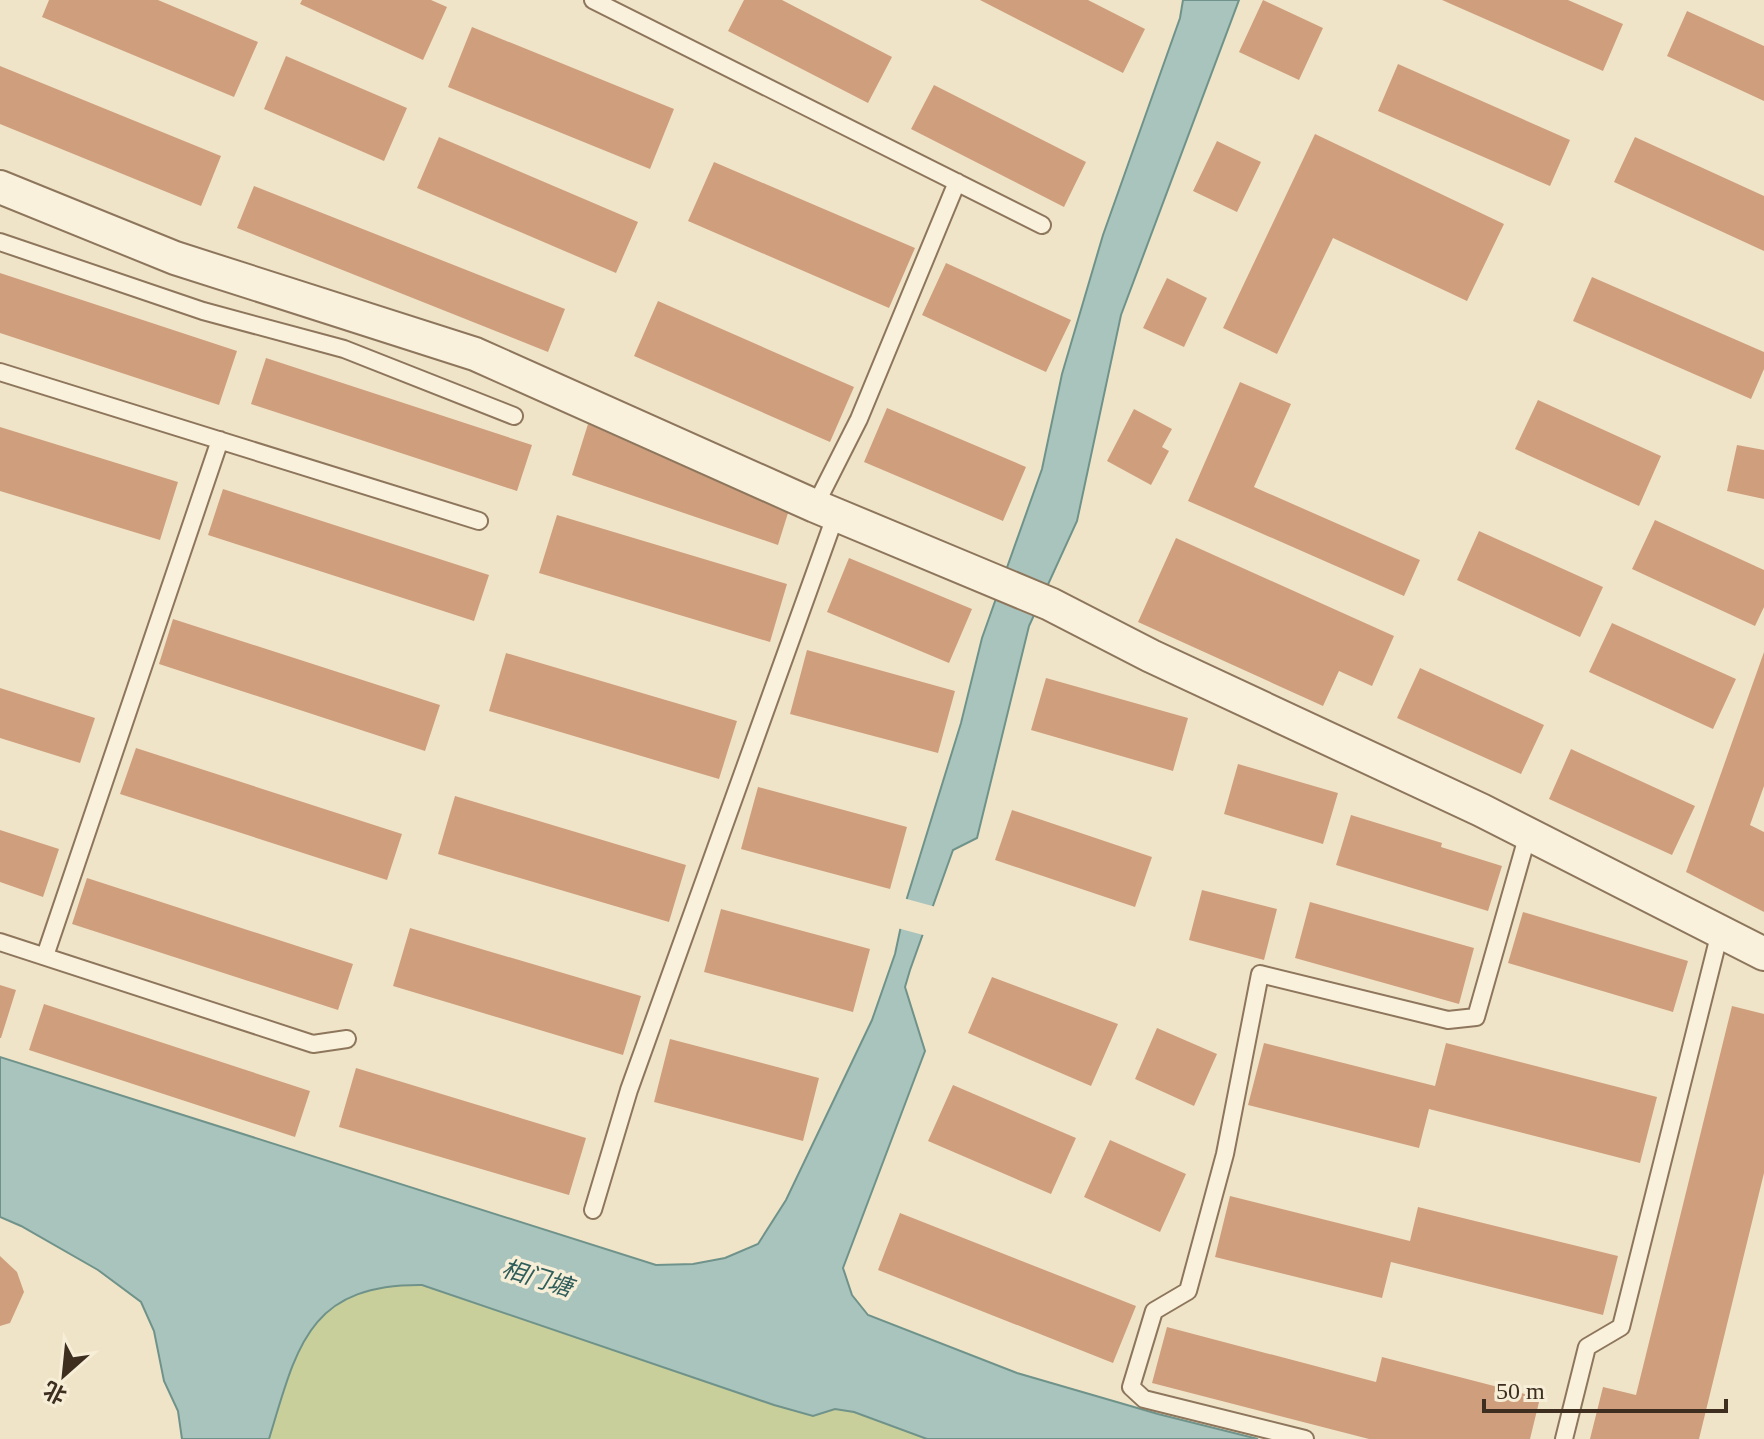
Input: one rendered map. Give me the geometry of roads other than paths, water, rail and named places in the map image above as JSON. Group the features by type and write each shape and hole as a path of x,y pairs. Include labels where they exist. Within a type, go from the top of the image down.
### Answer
{"street":[{"path":"0,187 175,258 475,354 826,510 1050,604 1151,656 1528,834 1764,954"}],"lane":[{"path":"593,0 1042,225"},
{"path":"593,1210 629,1090 826,510 859,419 957,182"},
{"path":"0,242 203,311 344,349 514,416"},
{"path":"0,372 479,521"},
{"path":"45,956 220,440"},
{"path":"1305,1439 1144,1399 1131,1387 1154,1311 1188,1291 1225,1154 1260,974 1448,1020 1476,1017 1528,834"},
{"path":"1564,1439 1587,1347 1621,1327 1720,932"},
{"path":"0,942 313,1044 347,1039"}],"water":[{"name":"相门塘","path":"1183,0 1239,0 1121,315 1077,521 1029,626 977,838 953,850 910,970 905,987 925,1051 843,1268 852,1295 868,1315 1017,1373 1258,1439 927,1439 854,1412 835,1409 813,1416 774,1405 422,1285 384,1288 354,1296 331,1309 313,1327 289,1376 269,1439 182,1439 178,1411 164,1381 154,1331 141,1302 98,1270 0,1217 0,1057 656,1265 693,1264 725,1258 758,1244 786,1200 872,1020 895,954 907,898 961,723 982,638 1042,469 1062,374 1103,235 1180,18"}]}
